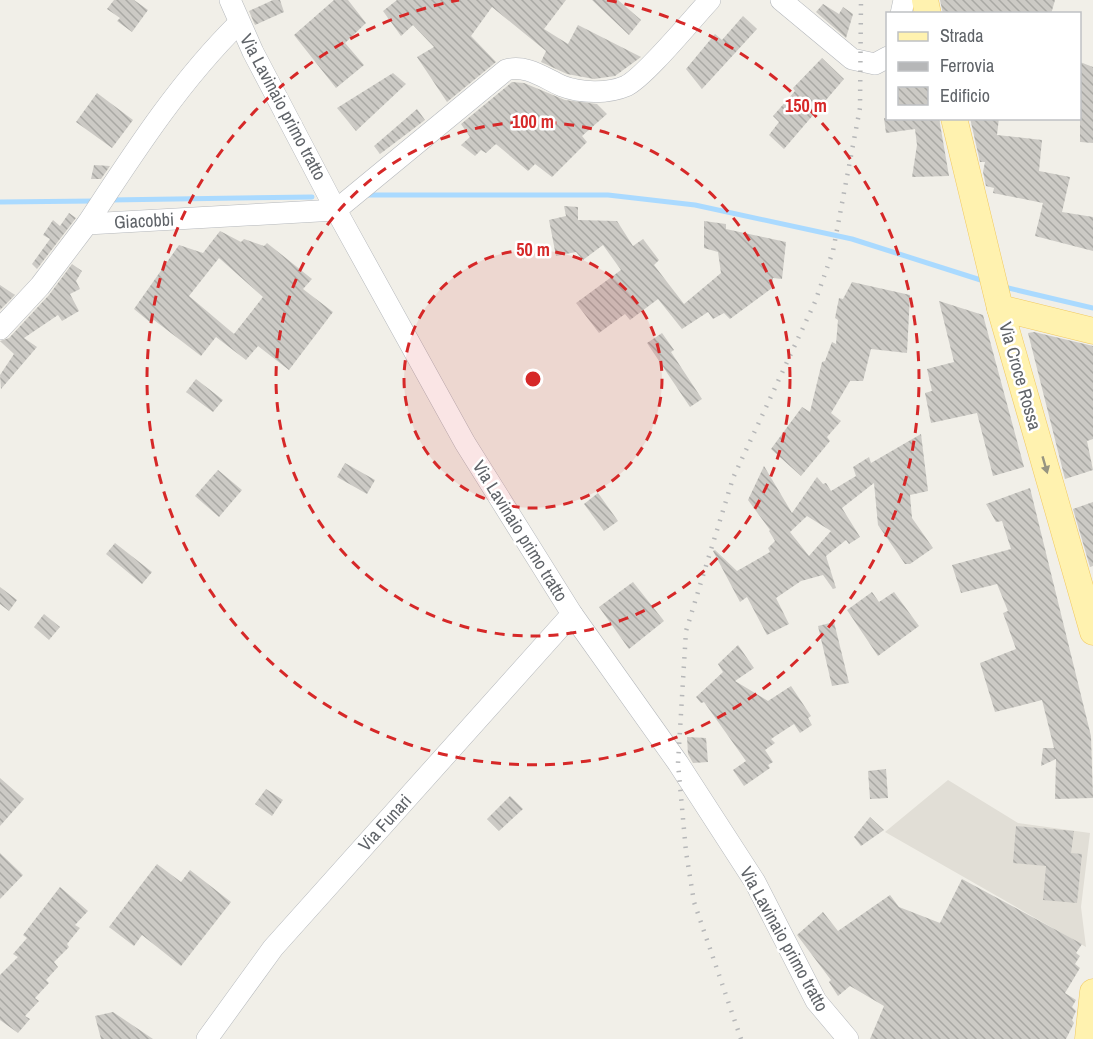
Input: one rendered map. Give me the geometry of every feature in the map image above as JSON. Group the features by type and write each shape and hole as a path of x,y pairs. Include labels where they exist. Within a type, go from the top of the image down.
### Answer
{"main road":[{"name":"Via Croce Rossa","path":"954,120 999,304 1093,632"},
{"path":"999,304 1093,331"},
{"path":"1088,1039 1093,992"}],"street":[{"name":"Via Lavinaio primo tratto","path":"230,0 239,23 336,210 465,443 572,614 684,772 755,882 816,1001 848,1039"},
{"path":"336,210 506,70 525,69 574,91 609,90 627,86 710,0"},
{"path":"781,0 852,58 874,64 886,58"},
{"path":"0,329 40,286 91,218 149,131 218,45 239,23"},
{"name":"Giacobbi","path":"91,218 336,210"},
{"name":"Via Funari","path":"207,1039 273,948 572,614"}],"shaded area":[{"path":"948,780 1018,823 1090,833 1081,907 1086,947 885,832"}],"building":[{"path":"114,0 134,0 148,10 132,32 117,21 120,18 107,9"},
{"path":"273,0 280,0 284,12 255,25 249,11"},
{"path":"334,0 348,0 366,23 345,43 364,65 336,88 294,35"},
{"path":"397,0 566,0 544,29 568,44 578,25 641,57 615,76 594,79 567,74 541,62 546,51 492,7 471,36 496,62 447,102 417,57 434,47 413,25 401,36 383,11"},
{"path":"592,0 618,0 641,20 629,35"},
{"path":"940,0 1055,0 1052,12 943,12"},
{"path":"823,4 839,14 843,7 853,14 846,38 816,12"},
{"path":"743,16 757,29 702,89 686,69 715,34 722,40"},
{"path":"822,58 844,79 784,149 769,135 779,122 773,116 795,91 793,88"},
{"path":"1081,62 1093,67 1093,143 1080,142"},
{"path":"393,73 406,84 356,131 337,108"},
{"path":"512,82 524,83 565,100 597,104 607,114 582,136 587,142 552,177 535,164 528,171 496,144 486,153 481,150 475,156 461,145 470,137 461,124"},
{"path":"97,93 133,120 112,148 76,122"},
{"path":"417,109 425,120 380,154 374,146"},
{"path":"884,118 886,120 939,120 949,176 912,177 917,145 915,129 886,133"},
{"path":"970,120 999,120 997,135 1042,140 1039,171 1070,177 1062,212 1093,217 1093,251 1035,236 1043,203 993,193 994,188 986,186 983,172 985,162 980,162"},
{"path":"94,165 110,166 101,179 91,179"},
{"path":"564,206 578,207 578,220 617,221 633,246 643,239 659,260 654,265 684,304 721,273 718,252 704,248 704,221 726,224 726,229 786,242 782,279 773,278 772,288 730,319 724,313 713,319 708,312 682,329 658,299 630,320 625,314 599,333 576,303 621,270 603,245 583,260 576,252 556,256 549,220 566,216"},
{"path":"69,213 76,218 37,269 32,264 50,239 43,235 53,220 60,226"},
{"path":"220,231 241,242 244,239 264,246 267,243 312,279 303,289 333,312 289,370 258,346 246,360 216,337 201,356 154,320 151,323 134,309 179,245 203,253","holes":["219,258 263,297 234,334 189,296"]},
{"path":"72,264 82,271 76,281 80,289 70,294 79,311 62,321 58,315 24,338 37,347 1,389 0,375 14,354 0,341 9,338 49,295"},
{"path":"852,282 910,295 907,353 871,349 863,381 850,381 831,413 841,421 827,437 830,441 801,476 771,449 802,407 810,412 822,362 825,361 832,342 836,344 838,320 835,318 839,298 843,299"},
{"path":"0,285 15,295 0,310"},
{"path":"939,301 983,315 1024,467 993,476 977,413 931,423 925,393 932,391 927,369 954,362"},
{"path":"1034,332 1093,346 1093,439 1087,441 1093,470 1065,479 1028,333"},
{"path":"662,333 674,350 671,352 702,399 690,407 647,343"},
{"path":"196,379 223,400 213,412 186,392"},
{"path":"921,434 928,491 910,495 912,518 933,548 910,564 905,564 878,525 874,483 842,508 860,537 849,544 846,540 826,556 836,588 833,589 823,575 801,581 776,598 789,624 767,635 747,597 740,602 713,551 715,550 737,571 770,552 768,548 775,541 770,530 748,500 764,466 792,513 817,477 823,484 826,483 831,491 856,476 853,467 869,457 871,463","holes":["807,516 831,531 809,556 790,532"]},
{"path":"345,463 375,480 367,494 337,477"},
{"path":"218,470 242,490 219,517 195,496"},
{"path":"1030,488 1091,736 1093,798 1055,799 1056,759 1041,766 1043,748 1054,748 1042,700 995,712 980,663 1016,649 1003,613 1008,611 997,584 961,593 952,565 1011,549 1002,521 996,522 986,504"},
{"path":"598,493 618,521 604,531 584,504"},
{"path":"1093,502 1093,566 1090,567 1073,509"},
{"path":"115,543 152,572 142,584 106,554"},
{"path":"633,582 664,621 629,649 599,607"},
{"path":"0,587 17,600 9,611 0,604"},
{"path":"872,592 879,602 894,592 919,626 878,656 847,610"},
{"path":"44,614 60,627 49,640 34,627"},
{"path":"834,622 849,683 832,686 818,626"},
{"path":"738,645 754,668 735,681 768,701 791,686 811,716 808,718 812,725 800,733 794,724 771,739 775,743 765,750 773,762 768,765 770,768 744,786 733,770 746,761 704,702 701,703 696,697 723,672 718,664"},
{"path":"687,737 706,738 708,762 693,763 688,754"},
{"path":"886,769 888,798 870,799 868,771"},
{"path":"0,778 24,799 0,826"},
{"path":"266,789 283,800 272,816 255,804"},
{"path":"510,796 523,809 499,831 487,819"},
{"path":"870,817 884,830 861,846 854,837"},
{"path":"1016,826 1074,831 1071,853 1082,854 1077,903 1043,900 1046,866 1013,863"},
{"path":"0,853 23,875 0,899"},
{"path":"157,864 181,882 190,870 231,902 181,966 142,935 134,946 109,927"},
{"path":"962,879 1082,944 1076,953 1080,956 1075,964 1080,968 1065,993 1076,1000 1072,1007 1076,1011 1072,1020 1074,1023 1066,1039 870,1039 884,1006 850,986 838,996 829,982 831,980 797,935 823,912 838,931 890,895 899,907 940,923"},
{"path":"60,887 88,911 75,925 80,928 67,944 69,947 54,962 58,967 46,980 49,983 35,998 39,1001 25,1016 30,1019 18,1033 0,1020 0,975 18,957 13,954 27,938 23,935"},
{"path":"113,1012 153,1039 101,1039 95,1016"}],"waterway":[{"path":"367,195 608,195 695,205 852,239 987,282"},
{"path":"110,200 312,197"},
{"path":"0,202 95,201"},
{"path":"1004,287 1093,308"}],"railway":[{"path":"741,1039 694,902 686,852 678,763 686,631 733,478 815,302 833,251 860,108 861,0"}]}
